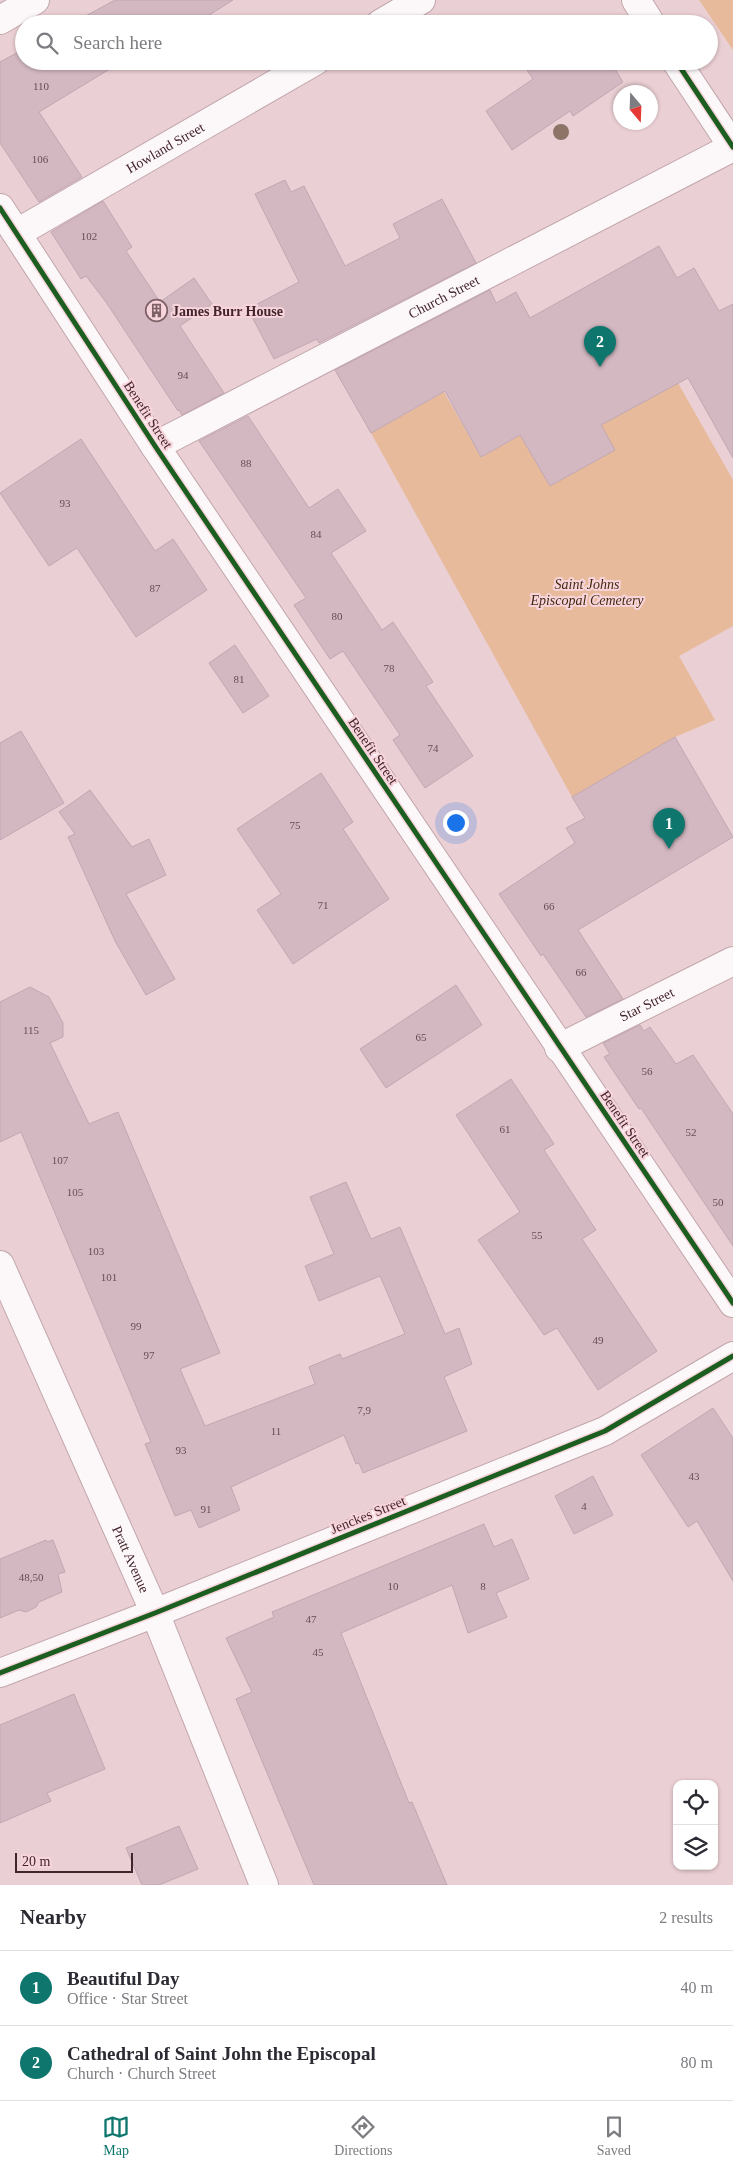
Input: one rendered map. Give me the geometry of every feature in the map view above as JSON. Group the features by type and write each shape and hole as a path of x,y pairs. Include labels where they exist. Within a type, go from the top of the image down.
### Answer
{"street":[{"path":"0,20 36,0"},
{"path":"395,15 421,0"},
{"path":"636,0 646,15"},
{"name":"Howland Street","path":"16,233 299,70"},
{"path":"682,70 733,147"},
{"name":"Church Street","path":"155,446 733,147"},
{"name":"Benefit Street","path":"0,208 155,446 559,1048 733,1303"},
{"name":"Star Street","path":"559,1048 733,961"},
{"name":"Pratt Avenue","path":"0,1265 155,1613 264,1885"},
{"name":"Jenckes Street","path":"0,1673 155,1613 605,1431 733,1356"}],"green space":[{"path":"699,0 733,0 733,50 718,28 718,15 709,15"},
{"name":"Saint Johns Episcopal Cemetery","path":"678,383 733,480 733,626 679,656 715,720 675,737 572,797 371,433 444,392 481,457 520,435 550,486 615,450 601,425"}],"building":[{"path":"115,0 233,0 209,15 88,15"},
{"path":"15,54 15,70 108,70 39,112 82,177 39,202 0,143 0,62"},
{"path":"527,70 616,70 623,82 619,85 613,85 613,89 573,116 570,111 512,150 486,111 533,79"},
{"path":"285,180 291,192 304,186 345,266 400,238 393,224 442,199 476,263 319,343 317,339 274,359 248,309 299,282 255,194"},
{"path":"103,201 132,247 126,251 160,302 194,278 212,304 180,326 224,393 182,415 106,302 86,276 81,279 51,232"},
{"path":"659,246 677,278 694,268 719,311 733,304 733,458 688,378 601,425 615,450 550,486 520,435 481,457 445,391 371,433 335,370 490,290 496,303 516,292 530,318"},
{"path":"248,416 309,508 338,489 366,531 331,553 382,630 393,622 433,682 426,686 473,756 425,788 393,740 400,735 343,651 330,659 294,605 306,598 199,441"},
{"path":"81,439 155,551 173,539 207,590 136,637 77,548 49,566 0,493"},
{"path":"235,645 269,696 243,713 209,663"},
{"path":"21,731 64,803 0,840 0,743"},
{"path":"675,737 733,837 578,930 623,999 586,1017 543,954 541,956 499,894 575,843 566,828 585,818 572,797"},
{"path":"321,773 353,822 343,829 389,899 293,964 257,910 281,894 237,829"},
{"path":"90,790 132,847 149,839 166,875 126,894 175,979 146,995 115,941 68,837 75,834 59,812"},
{"path":"456,985 482,1025 386,1088 360,1049"},
{"path":"30,987 49,997 63,1023 63,1037 50,1043 89,1124 118,1112 220,1353 180,1369 205,1426 315,1384 309,1367 340,1354 342,1359 405,1334 380,1276 319,1301 305,1266 334,1254 310,1197 346,1182 371,1239 400,1227 445,1334 459,1328 472,1364 444,1377 467,1431 363,1473 359,1463 356,1464 344,1435 231,1487 240,1510 199,1528 191,1510 175,1516 145,1444 151,1442 21,1132 0,1142 0,1002"},
{"path":"640,1025 644,1031 650,1027 676,1064 693,1055 733,1114 733,1246 641,1108 639,1109 604,1057 610,1054 603,1043"},
{"path":"511,1079 554,1144 544,1150 596,1230 582,1239 657,1351 598,1390 557,1328 544,1335 478,1240 520,1212 456,1115"},
{"path":"713,1408 733,1438 733,1581 697,1521 688,1527 641,1455"},
{"path":"593,1476 613,1515 574,1534 555,1496"},
{"path":"484,1524 494,1547 512,1539 529,1579 496,1593 507,1617 468,1633 452,1585 341,1633 409,1803 412,1802 447,1885 314,1885 236,1699 252,1692 226,1638 274,1617 272,1612"},
{"path":"46,1540 47,1542 53,1540 65,1572 58,1574 62,1592 39,1602 36,1607 26,1612 19,1610 0,1618 0,1559"},
{"path":"74,1694 105,1769 47,1793 51,1801 0,1823 0,1725"},
{"path":"179,1826 198,1869 159,1885 142,1885 126,1848"}],"cycle path":[{"path":"682,70 733,147"},
{"path":"0,208 155,446 733,1303"},
{"path":"0,1673 155,1613 605,1431 733,1356"}],"place":[{"name":"James Burr House","path":"156,311"},
{"name":"Cathedral of Saint John the Episcopal","path":"600,367"},
{"name":"Beautiful Day","path":"669,849"}]}
